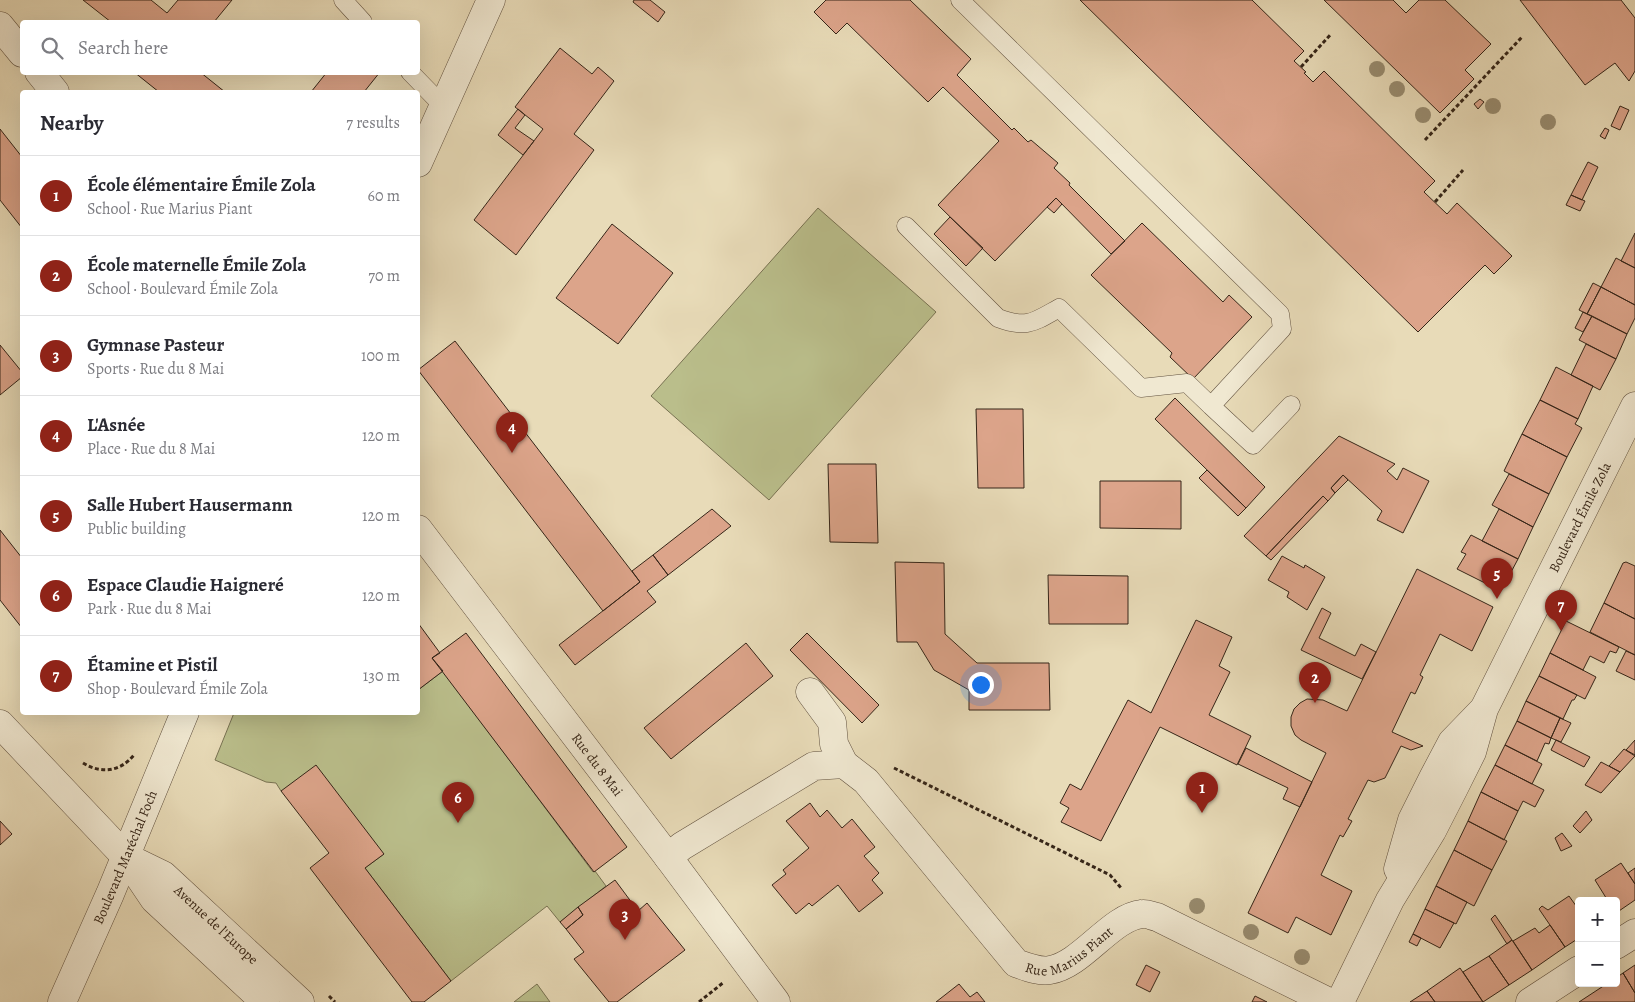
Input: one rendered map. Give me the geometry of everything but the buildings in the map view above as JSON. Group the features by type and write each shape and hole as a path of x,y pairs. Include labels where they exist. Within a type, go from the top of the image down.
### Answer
{"street":[{"path":"420,158 491,0"},
{"path":"0,26 20,51"},
{"path":"41,75 53,90"},
{"name":"Boulevard Émile Zola","path":"1340,1002 1390,900 1412,820 1452,742 1484,709 1635,406"},
{"name":"Rue du 8 Mai","path":"420,532 776,1002"},
{"name":"Rue Marius Piant","path":"810,692 832,722 834,744 844,764 866,781 1016,963 1031,969 1049,970 1064,966 1126,919 1143,913"},
{"name":"Boulevard Maréchal Foch","path":"62,1002 110,894 184,715"},
{"name":"Avenue de l'Europe","path":"0,724 125,856 154,899 265,1002"},
{"path":"668,857 682,846 814,766 844,764"},
{"name":"Avenue de l'Europe","path":"125,856 163,875 300,1002"},
{"path":"1143,913 1157,917 1329,1002"},
{"path":"1620,942 1635,933"},
{"path":"1530,1002 1575,973"}],"lane":[{"path":"343,0 361,20"},
{"path":"960,0 1280,314 1282,329 1211,406"},
{"path":"413,75 442,106"},
{"path":"906,226 998,318 1013,324 1031,323 1059,308 1141,388 1187,383 1253,445 1291,405"}],"path":[{"path":"1301,67 1331,34"},
{"path":"1425,140 1522,37"},
{"path":"1435,202 1463,170"},
{"path":"83,764 92,769 103,771 115,769 123,765 137,752"},
{"path":"893,767 1110,874 1143,913"}],"green space":[{"path":"818,208 936,312 769,500 651,396"},
{"path":"443,671 593,872 595,871 606,886 560,922 547,906 451,981 365,868 384,854 281,791 276,783 266,782 215,760 233,715 420,715 420,688"},
{"path":"537,984 550,1002 514,1002"}],"place":[{"name":"L'Asnée","path":"512,453"},
{"name":"Salle Hubert Hausermann","path":"1497,599"},
{"name":"Étamine et Pistil","path":"1561,631"},
{"name":"École maternelle Émile Zola","path":"1315,703"},
{"name":"École élémentaire Émile Zola","path":"1202,813"},
{"name":"Espace Claudie Haigneré","path":"458,823"},
{"name":"Gymnase Pasteur","path":"625,940"}]}
